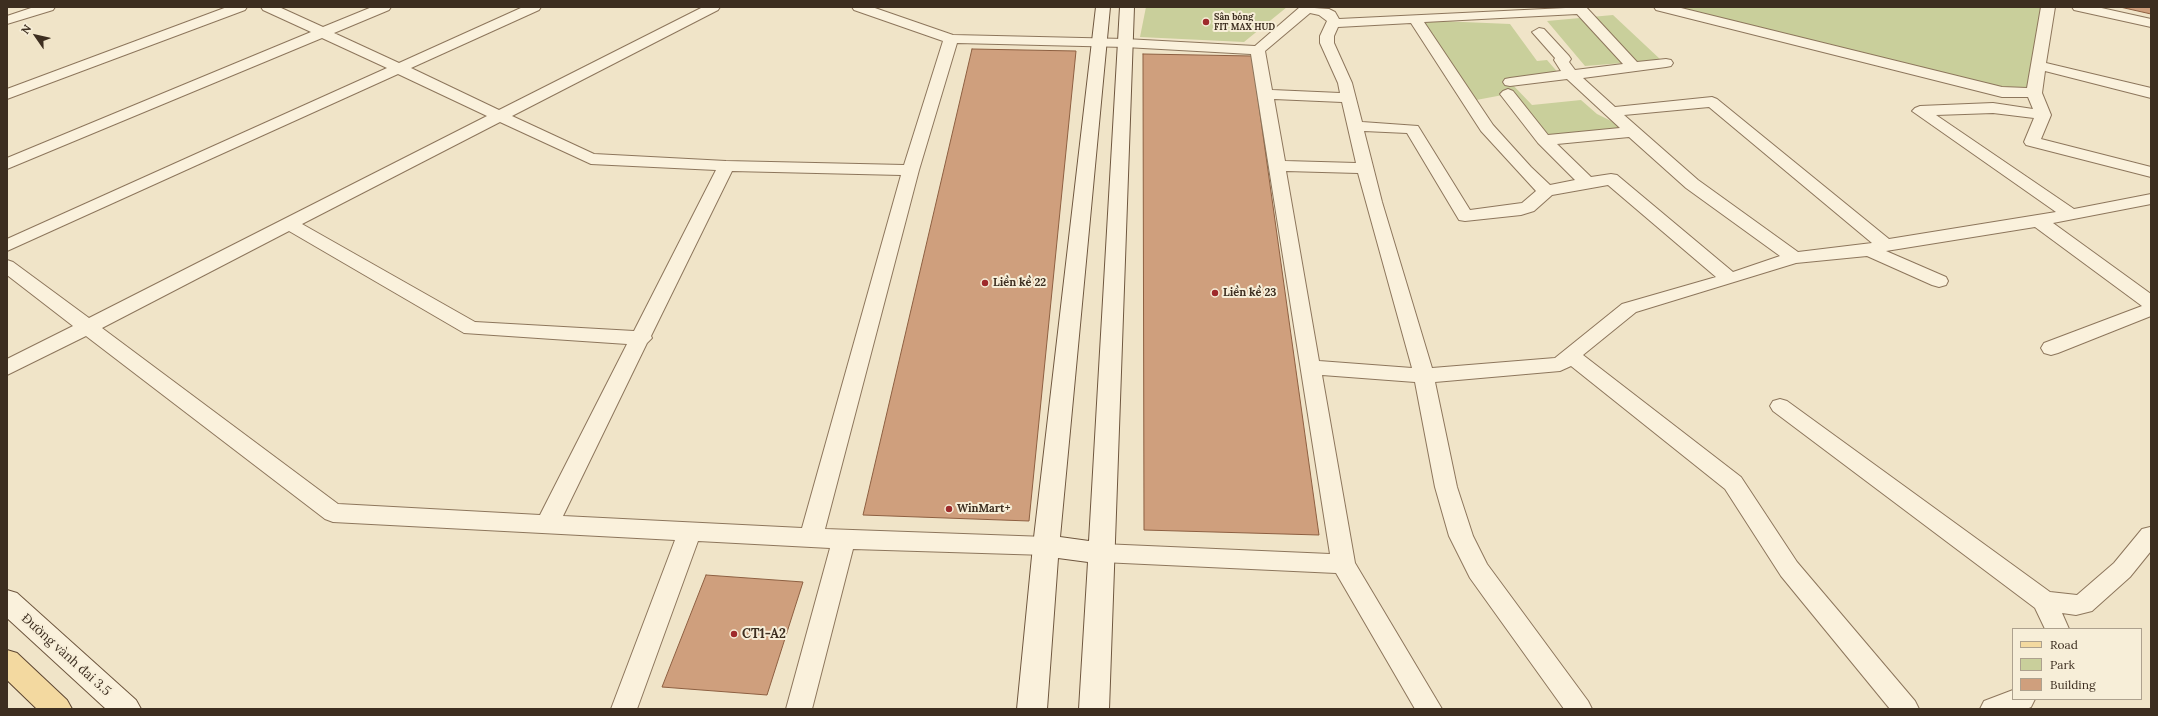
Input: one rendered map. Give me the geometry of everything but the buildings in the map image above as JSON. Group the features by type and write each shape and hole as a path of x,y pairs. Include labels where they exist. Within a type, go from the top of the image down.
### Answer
{"main road":[{"path":"1032,709 1046,546 1103,7"},
{"path":"1094,709 1127,7"},
{"path":"1046,546 1102,553"},
{"name":"Đường vành đai 3.5","path":"7,601 126,709"},
{"path":"7,662 57,709"}],"street":[{"path":"7,20 48,7"},
{"path":"7,94 240,7"},
{"path":"268,7 591,159 726,166 910,170"},
{"path":"7,164 384,7"},
{"path":"7,246 534,7"},
{"path":"7,368 713,7"},
{"path":"859,7 951,39 1125,43 1258,50 1307,8 1330,15 1334,21 1327,36 1328,43 1340,69 1348,98 1365,168 1424,376 1446,488 1469,555 1478,571 1578,709"},
{"path":"1661,7 2002,92 2034,93"},
{"path":"2048,7 2034,93 2043,115 2032,142 2151,172"},
{"path":"2079,7 2151,23"},
{"path":"1333,23 1416,20 1579,9 1634,67"},
{"path":"1416,20 1487,128 1525,171 1546,191"},
{"path":"1539,32 1564,59 1561,60 1571,75 1692,184 1794,258"},
{"path":"811,538 910,170 951,39"},
{"path":"1258,50 1343,564 1429,709"},
{"path":"1587,182 1544,140 1509,88 1571,75 1666,63"},
{"path":"2038,65 2151,93"},
{"path":"1265,94 1348,98"},
{"path":"1611,112 1712,102 1877,248 1939,281"},
{"path":"2043,115 1993,108 1920,111 2069,213"},
{"path":"1355,126 1412,129 1465,216 1521,210 1532,205 1546,191 1587,182 1611,179 1730,279"},
{"path":"1544,140 1634,132"},
{"path":"547,524 642,338 726,166"},
{"path":"1277,166 1365,168"},
{"path":"1310,367 1424,376 1560,364 1629,308 1730,279 1794,258 1877,248 2038,221 2069,213 2151,199"},
{"path":"2038,221 2151,303"},
{"path":"290,224 471,328 642,338"},
{"path":"7,266 333,513 811,538 1046,546"},
{"path":"2051,348 2151,309"},
{"path":"1571,356 1733,483 1789,569 1906,709"},
{"path":"1780,406 2044,601 2056,628"},
{"path":"624,709 690,531"},
{"path":"2044,601 2076,605 2083,604 2122,570 2150,536"},
{"path":"799,709 844,539"},
{"path":"1102,553 1343,564"},
{"path":"1993,709 2019,700"}],"green space":[{"name":"Sân bóng FIT MAX HUD","path":"1146,7 1287,7 1244,42 1140,37"},
{"path":"1661,7 2048,7 2034,93 2002,92"},
{"path":"1613,15 1661,60 1585,66 1547,21"},
{"path":"1416,20 1510,24 1537,61 1547,60 1561,76 1511,83 1532,105 1581,100 1597,114 1633,132 1544,140 1508,94 1471,101"}],"place":[{"name":"Sân bóng FIT MAX HUD","path":"1206,22"},
{"name":"Liền kề 22","path":"985,283"},
{"name":"Liền kề 23","path":"1215,293"},
{"name":"WinMart+","path":"949,509"},
{"name":"CT1-A2","path":"734,634"}]}
